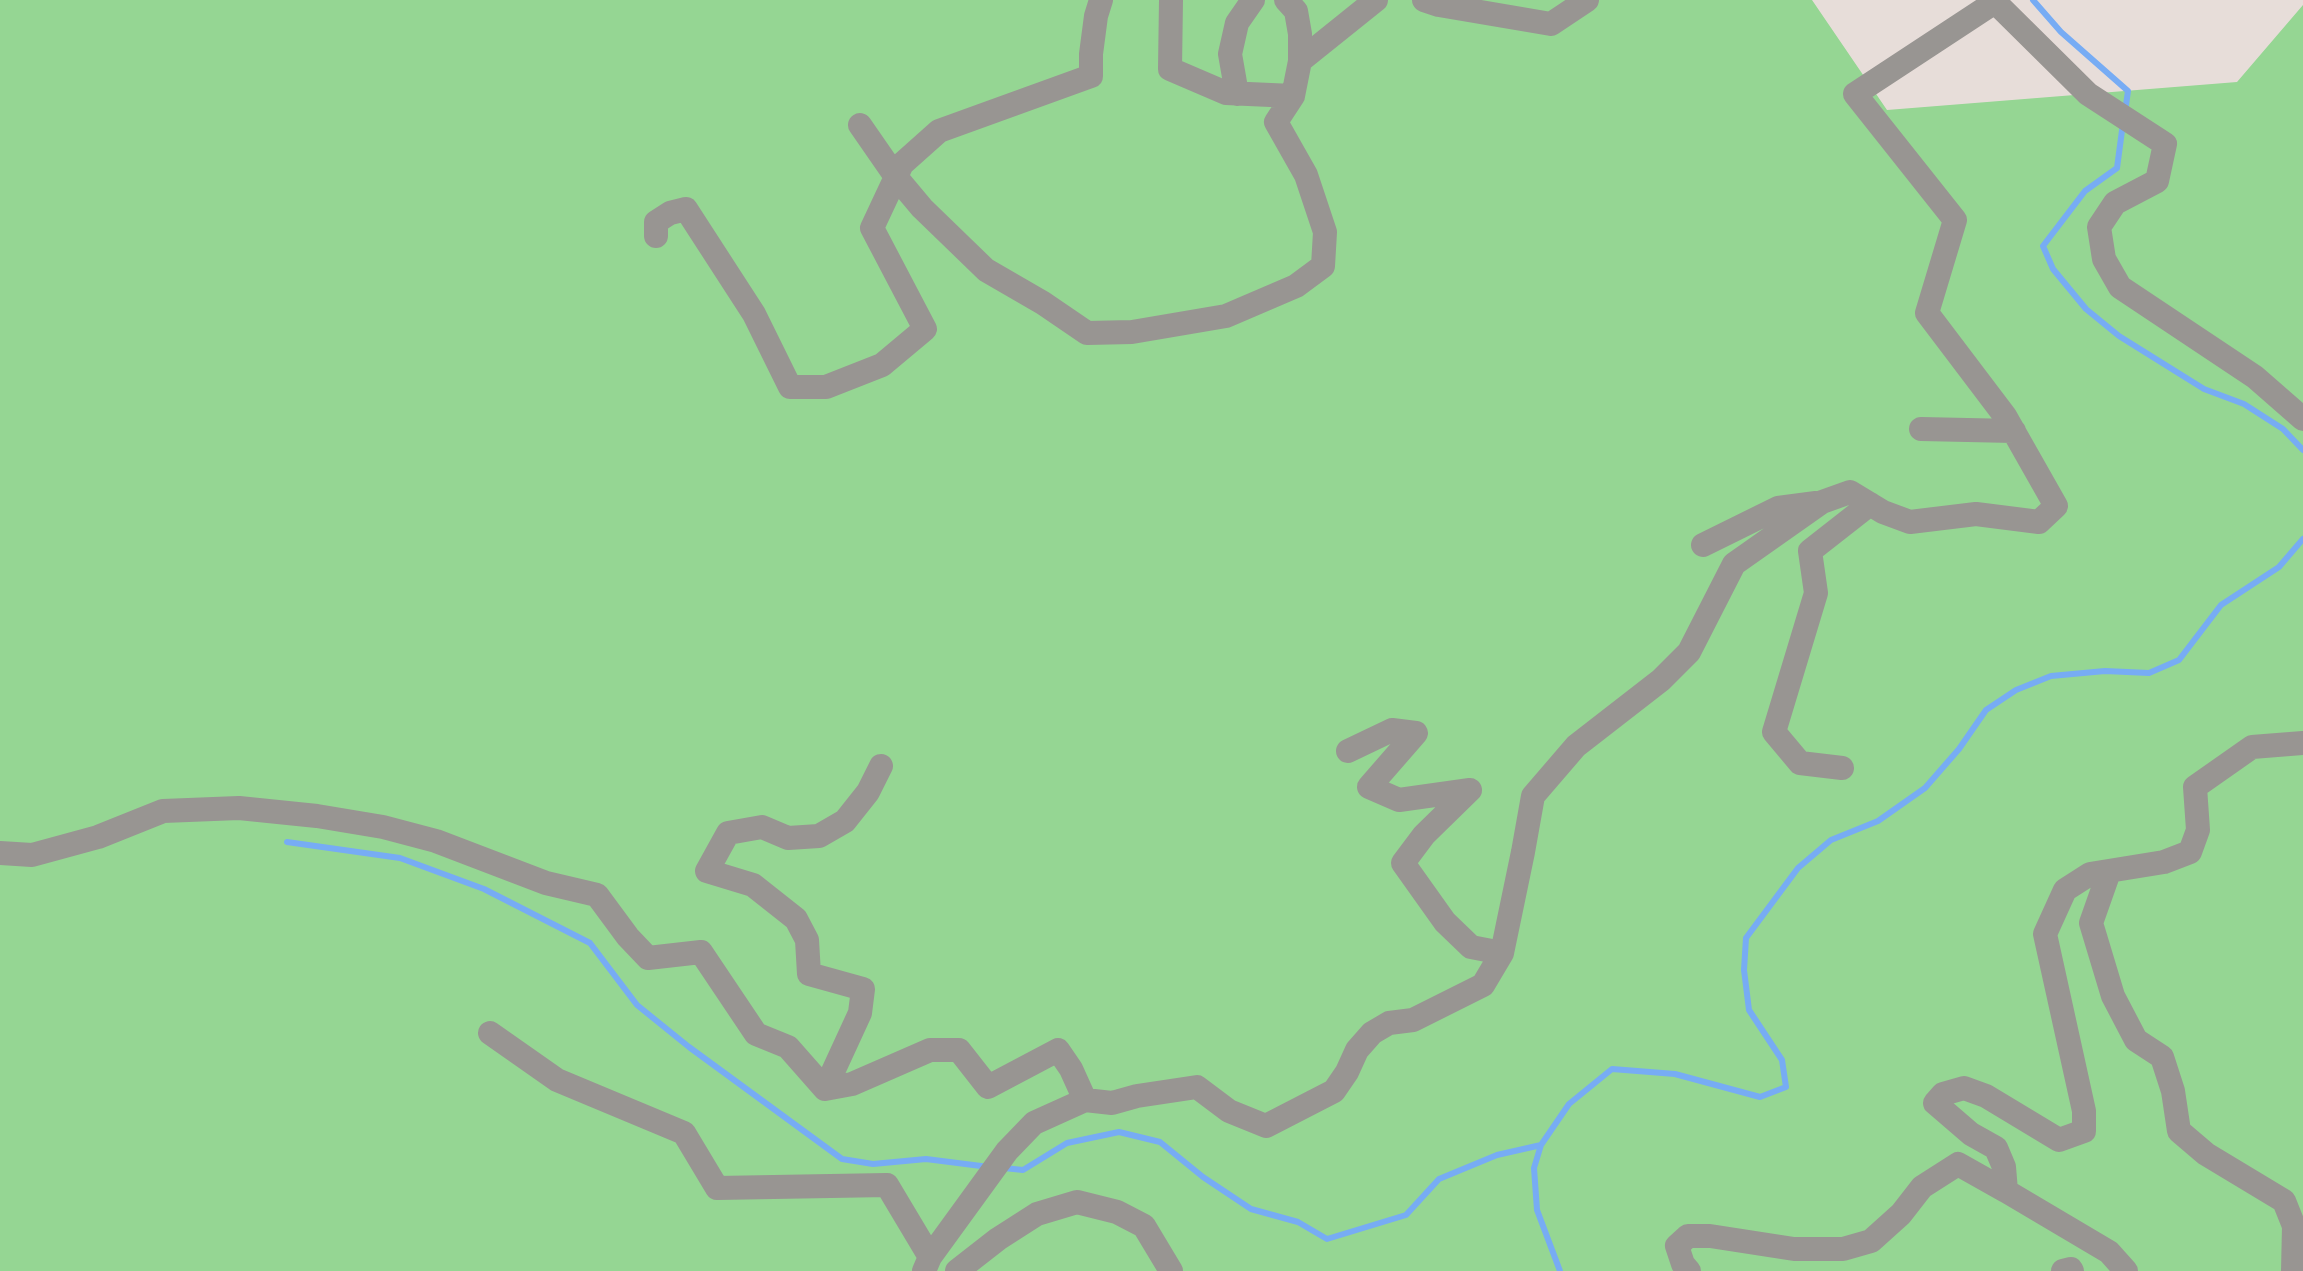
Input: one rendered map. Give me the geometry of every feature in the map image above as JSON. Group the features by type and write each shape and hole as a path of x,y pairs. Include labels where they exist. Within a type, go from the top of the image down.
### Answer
{"lane":[{"path":"656,236 656,222 670,213 686,209 754,314 790,387 826,387 882,365 925,329 872,228 902,164 939,131 1091,76 1096,16 1101,0"},
{"path":"1171,0 1170,69 1226,93 1293,96"},
{"path":"1237,94 1230,54 1237,23 1253,0"},
{"path":"860,125 922,208 986,270 1087,333 1132,332 1226,316 1296,286 1323,266 1325,232 1306,175 1276,122 1293,96 1300,61 1296,11 1286,0"},
{"path":"1300,61 1376,0"},
{"path":"1424,0 1551,24 1587,0"},
{"path":"1703,545 1778,508 1822,502 1850,492 1883,512 1910,522 1976,514 2039,522 2056,506 2005,416 1927,313 1955,220 1855,94 1994,1 2088,94 2165,144 2157,181 2115,203 2099,227 2104,259 2120,287 2255,377 2303,419"},
{"path":"1921,429 2014,431"},
{"path":"490,1033 557,1080 684,1133 717,1188 887,1185 927,1264 1004,1155 1034,1123 1085,1100 1112,1103 1197,1087 1229,1111 1266,1126 1334,1091 1357,1050 1372,1033 1389,1023 1413,1020 1483,985 1502,953 1533,796 1576,746 1661,680 1689,652 1734,564 1822,502"},
{"path":"1842,768 1800,763 1774,732 1816,593 1810,551 1870,504"},
{"path":"1348,751 1392,730 1416,733 1369,787 1399,800 1470,790 1424,835 1403,863 1445,922 1471,947 1502,953"},
{"path":"2006,1191 2004,1167 1996,1148 1971,1134 1935,1103 1943,1094 1964,1088 1986,1096 2059,1140 2084,1131 2084,1111 2045,934 2065,890 2090,874 2164,862 2190,852 2198,830 2195,787 2252,747 2303,743"},
{"path":"825,1089 860,1013 863,989 809,974 807,940 796,919 753,885 707,871 728,833 762,827 788,838 819,836 845,821 868,792 881,766"},
{"path":"0,853 32,855 98,837 163,811 239,808 383,827 436,841 546,883 597,895 648,958 701,952 756,1034 788,1047 825,1089"},
{"path":"2109,872 2091,923 2113,996 2136,1040 2162,1057 2173,1091 2179,1131 2206,1154 2284,1201 2294,1226 2293,1271"},
{"path":"825,1089 852,1084 930,1050 959,1050 988,1087 1058,1050 1071,1069 1085,1100"},
{"path":"1689,1271 1677,1246 1688,1236 1710,1236 1794,1249 1843,1249 1871,1241 1901,1214 1922,1187 1958,1164 2109,1252 2126,1271"},
{"path":"957,1271 1037,1214 1077,1202 1117,1212 1144,1226 1171,1271"},
{"path":"2063,1271 2072,1271"}],"green space":[{"path":"0,0 1812,0 1887,110 2237,82 2303,5 2303,1271 0,1271"}],"waterway":[{"path":"2033,0 2061,32 2128,91 2125,112"},
{"path":"2123,123 2117,168 2085,191 2043,246 2053,269 2086,309 2119,336 2204,389 2244,404 2283,429 2303,450"},
{"path":"1004,1168 1023,1170 1067,1143 1119,1132 1160,1142 1203,1177 1251,1209 1298,1222 1327,1239 1406,1215 1439,1179 1497,1155 1541,1145 1569,1104 1612,1069 1675,1074 1760,1097 1786,1087 1782,1060 1749,1010 1744,970 1746,938 1798,868 1831,840 1878,821 1925,788 1959,749 1986,710 2016,690 2051,676 2105,671 2149,673 2179,660 2221,605 2279,567 2303,539"},
{"path":"287,842 400,858 484,889 590,943 637,1005 842,1159 873,1164 926,1159 989,1167"},
{"path":"1541,1145 1534,1168 1537,1210 1560,1271"}]}
